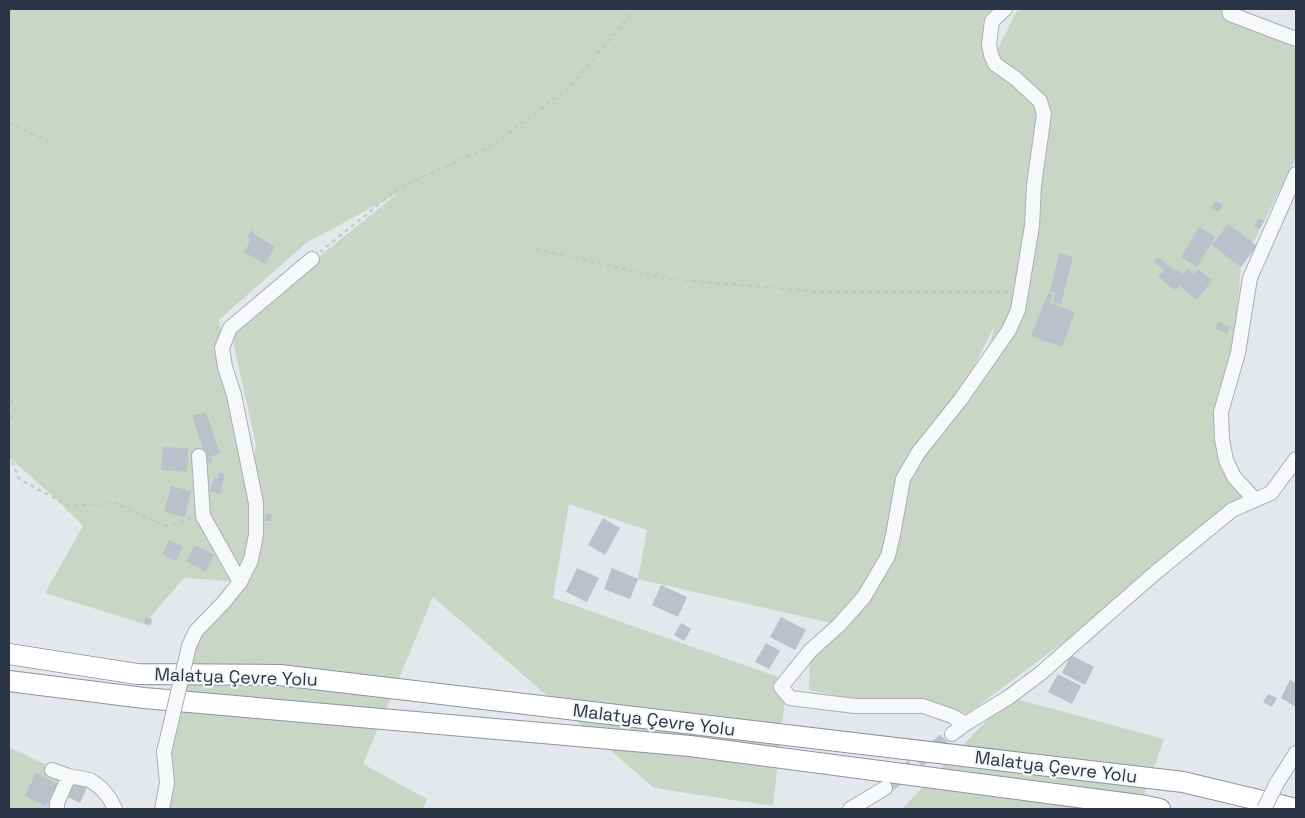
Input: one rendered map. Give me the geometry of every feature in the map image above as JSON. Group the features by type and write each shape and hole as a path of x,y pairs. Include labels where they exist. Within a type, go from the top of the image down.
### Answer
{"highway":[{"name":"Malatya Çevre Yolu","path":"9,654 137,674 280,675 1183,782 1296,809"},
{"name":"Malatya Çevre Yolu","path":"9,681 144,698 690,746 1160,809"}],"street":[{"path":"965,724 952,716 922,706 855,706 790,698 782,686 810,651 839,625 864,597 888,556 903,478 918,453 961,399 1009,330 1018,310 1032,226 1034,185 1044,114 1040,101 1015,78 995,64 991,55 988,44 992,21 1005,9"},
{"path":"1229,9 1230,14 1296,38"},
{"path":"1256,500 1234,477 1226,460 1222,439 1221,412 1238,353 1250,278 1296,174"},
{"path":"162,809 167,783 164,752 189,646 196,631 240,582 252,560 256,535 256,503 234,395 225,367 222,348 230,328 312,259"},
{"path":"199,456 203,516 240,582"},
{"path":"952,734 1009,697 1041,673 1154,573 1232,510 1270,493 1296,459"},
{"path":"1264,809 1277,783 1296,753"},
{"path":"52,770 90,780 101,788 115,809"},
{"path":"57,809 57,802 69,776"},
{"path":"850,809 885,788"}],"path":[{"path":"312,259 399,188 493,144 569,88 635,9"},
{"path":"9,123 52,143"},
{"path":"536,249 669,279 822,292 1022,292"},
{"path":"9,392 14,408 9,426"},
{"path":"9,454 19,479 69,506 115,503 165,526 203,516"}],"green space":[{"path":"9,9 1008,9 989,44 996,53 1016,12 1025,9 1217,9 1296,39 1296,158 1241,267 1231,381 1222,439 1255,500 967,714 915,698 846,698 809,690 810,651 836,624 638,579 647,530 569,504 553,598 787,680 773,806 654,788 433,597 363,764 427,799 423,809 154,809 167,783 189,646 224,602 230,581 184,578 144,624 45,593 83,526 9,457","holes":["397,194 230,328 256,445 248,488 219,320 306,243","994,327 983,373 947,420"]},
{"path":"1009,697 1164,739 1139,809 902,809"},
{"path":"9,747 69,776 57,809 9,809"}],"building":[{"path":"1215,201 1223,205 1219,212 1211,208"},
{"path":"1259,218 1264,221 1259,229 1254,226"},
{"path":"1228,224 1257,246 1241,267 1212,245"},
{"path":"1199,227 1215,237 1197,267 1181,257"},
{"path":"251,230 254,234 275,247 265,264 244,252 251,240 247,237"},
{"path":"1059,253 1073,257 1061,304 1053,302 1055,292 1050,291"},
{"path":"1158,257 1175,271 1177,269 1184,274 1188,269 1194,274 1198,269 1212,280 1197,300 1179,286 1175,290 1158,277 1164,270 1154,262"},
{"path":"1048,293 1053,295 1050,303 1075,312 1062,347 1031,336"},
{"path":"1218,322 1230,327 1227,334 1215,328"},
{"path":"206,412 220,453 207,458 212,458 212,463 206,463 192,416"},
{"path":"163,447 188,448 187,472 161,470"},
{"path":"219,472 225,474 220,494 210,491 214,478 217,479"},
{"path":"171,486 191,491 185,517 164,512"},
{"path":"266,514 272,514 271,521 265,521"},
{"path":"603,518 620,528 605,555 588,545"},
{"path":"169,540 183,546 176,561 162,554"},
{"path":"195,545 214,555 205,572 186,561"},
{"path":"577,568 599,578 587,602 566,592"},
{"path":"612,568 638,579 630,599 604,589"},
{"path":"661,585 687,597 678,617 652,605"},
{"path":"146,617 152,619 151,625 144,624"},
{"path":"781,617 806,630 795,650 770,637"},
{"path":"681,623 691,629 684,641 674,635"},
{"path":"766,643 780,651 769,669 755,662"},
{"path":"1071,655 1094,667 1085,685 1062,673"},
{"path":"1058,674 1081,686 1072,704 1048,692"},
{"path":"1290,680 1296,683 1296,707 1281,698"},
{"path":"1268,694 1277,698 1272,707 1263,702"},
{"path":"36,773 57,784 46,806 25,796"},
{"path":"74,780 87,787 80,803 66,796"}],"tunnel":[{"path":"885,788 952,734"}]}
